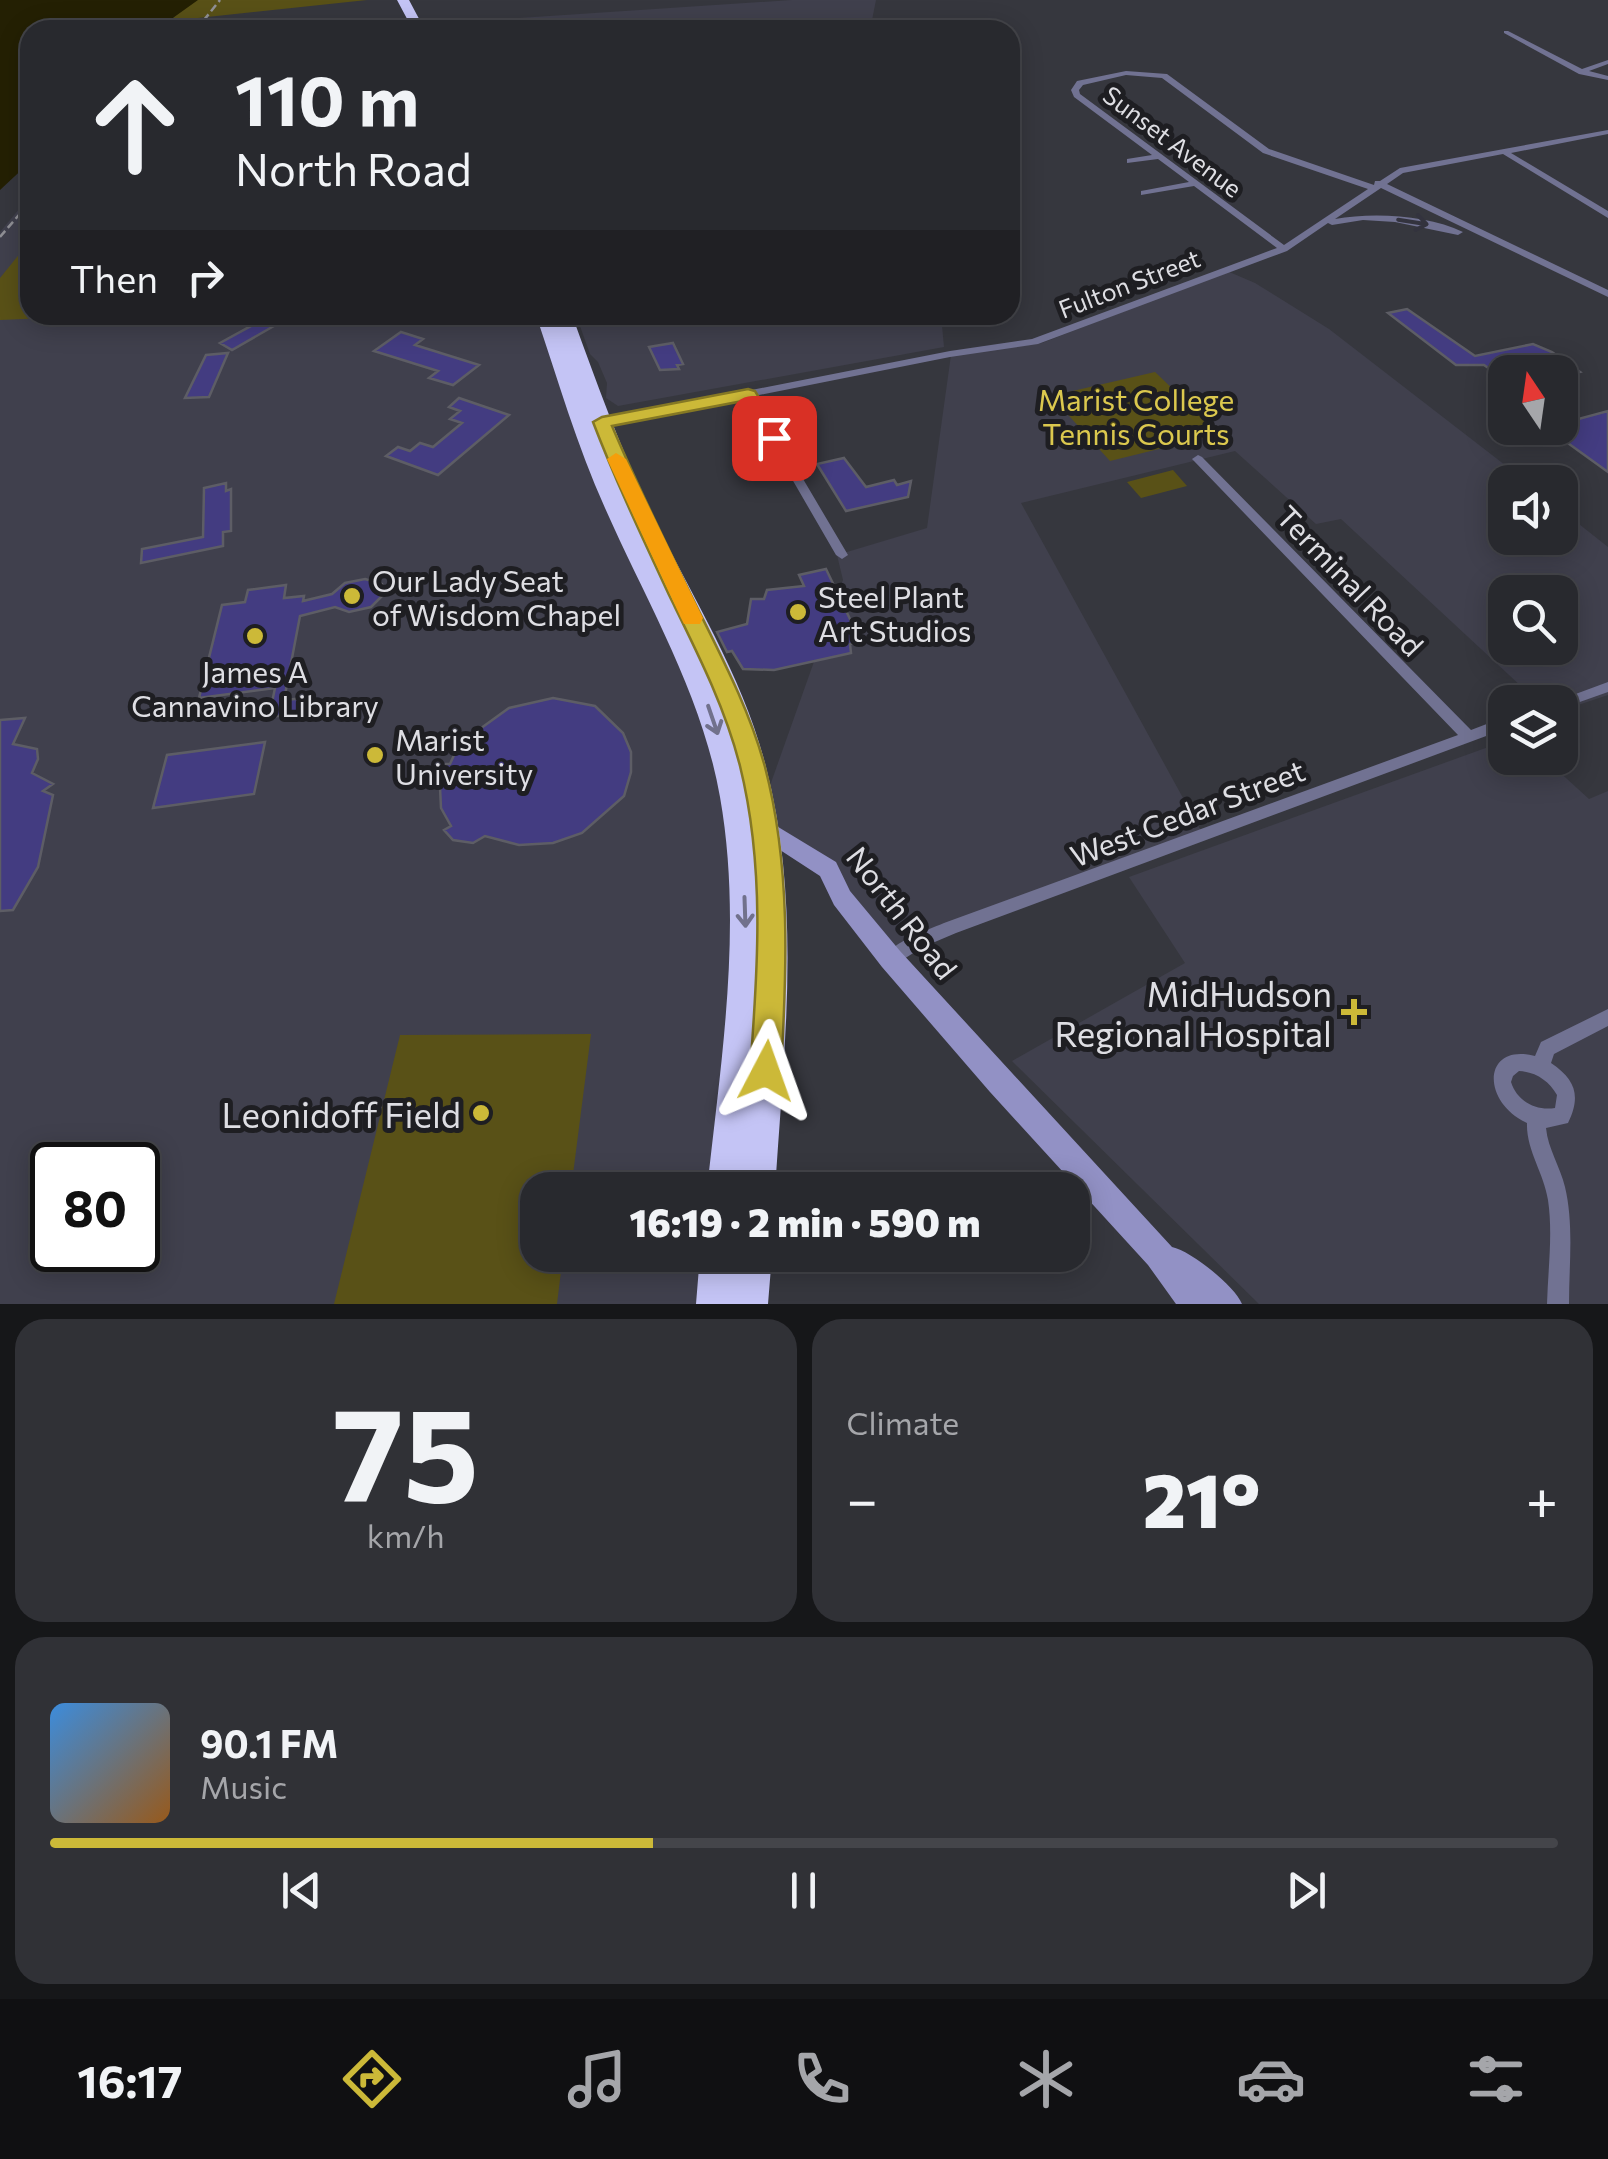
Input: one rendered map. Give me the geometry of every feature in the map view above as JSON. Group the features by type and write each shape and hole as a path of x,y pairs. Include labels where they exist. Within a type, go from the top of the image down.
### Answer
{"highway":[{"path":"549,325 592,424 631,494 728,693 752,766 744,897 745,962 728,1172"},
{"path":"566,325 592,424"},
{"path":"751,823 772,898 772,975 759,1172"},
{"path":"715,1304 718,1272"},
{"path":"749,1304 752,1272"}],"street":[{"path":"1506,32 1582,72 1608,78"},
{"path":"1582,72 1608,62"},
{"name":"Sunset Avenue","path":"1284,249 1077,95 1075,90 1080,82 1113,74 1164,76 1266,150 1375,185"},
{"name":"Fulton Street","path":"592,424 950,354 1034,342 1284,249 1375,185 1407,169 1608,132"},
{"path":"1503,151 1608,215"},
{"path":"1130,161 1160,156"},
{"path":"1144,194 1197,183"},
{"path":"1375,185 1608,294"},
{"path":"1317,228 1345,219 1398,220 1452,230 1522,253"},
{"path":"748,394 842,555"},
{"name":"Terminal Road","path":"1198,458 1468,736"},
{"path":"1578,698 1608,687"},
{"name":"West Cedar Street","path":"889,957 950,928 1488,729"},
{"name":"North Road","path":"751,823 819,862 889,957 1146,1240 1182,1282 1195,1304"},
{"path":"1541,1066 1547,1048 1608,1017"},
{"path":"1514,1062 1541,1066 1562,1085 1568,1103 1561,1116 1537,1118 1510,1100 1502,1078 1514,1062"},
{"path":"1537,1118 1536,1137 1555,1185 1558,1204 1558,1304"},
{"name":"North Road","path":"1146,1240 1227,1304"}],"shaded area":[{"path":"0,0 198,0 170,20 20,20 20,171 0,190"},
{"path":"792,0 876,0 872,20 490,20"},
{"name":"Marist University","path":"20,208 20,325 551,325 767,794 843,580 837,555 927,528 951,355 1042,343 1227,271 1255,283 1329,329 1505,465 1488,465 1488,555 1578,555 1578,523 1608,547 1608,695 1578,705 1578,685 1520,685 1498,665 1578,665 1578,575 1488,575 1488,656 1341,519 1316,524 1235,451 1021,503 1205,838 921,946 893,964 846,889 778,838 760,1172 520,1172 520,1272 754,1272 752,1304 0,1304 0,232"},
{"path":"580,325 942,325 944,347 618,406 606,398 607,383"},
{"name":"MidHudson Regional Hospital","path":"1488,747 1488,775 1563,775 1589,799 1608,791 1608,1304 1259,1304 1012,1061 1185,963 1129,877"}],"green space":[{"path":"191,0 367,0 179,20 171,20"},
{"path":"20,253 20,319 0,320 0,278"},
{"name":"Marist College Tennis Courts","path":"1155,372 1220,434 1110,461 1051,396"},
{"path":"1173,470 1187,486 1141,498 1127,482"},
{"name":"Leonidoff Field","path":"591,1034 573,1172 520,1172 520,1272 561,1272 557,1304 334,1304 400,1035"}],"building":[{"path":"1407,309 1475,356 1533,344 1556,355 1488,355 1488,368 1456,365 1388,313"},
{"path":"253,325 276,325 232,350 220,343"},
{"path":"401,332 423,339 415,345 479,365 453,385 429,378 438,371 374,351"},
{"path":"673,343 683,364 677,365 679,369 660,370 649,347"},
{"path":"228,353 209,397 185,398 206,355"},
{"path":"459,398 509,415 438,475 386,456 398,447 410,451 420,443 433,447 462,423 450,419 460,411 449,407"},
{"path":"1608,411 1608,472 1571,445 1578,445 1578,419"},
{"path":"844,458 866,487 894,480 897,485 911,481 908,497 846,511 817,464"},
{"path":"226,483 226,491 231,489 231,531 223,532 223,546 141,563 142,549 203,537 204,488"},
{"name":"Steel Plant Art Studios","path":"826,569 861,642 850,644 851,653 774,670 743,669 732,651 727,652 717,632 747,624 751,599 764,599 767,590 804,586 799,575"},
{"name":"James A Cannavino Library","path":"365,579 382,584 384,594 371,607 349,612 335,607 300,616 284,700 306,698 303,713 269,717 275,688 199,698 222,605 245,602 248,590 286,585 284,598 304,596 303,601 332,594 345,583"},
{"path":"553,698 595,706 623,733 631,752 631,772 624,796 582,833 553,843 519,845 485,836 473,843 453,840 444,830 451,826 441,808 440,787 446,764 450,764 459,744 509,708"},
{"path":"25,718 13,744 37,749 38,759 32,773 53,784 43,791 53,795 38,867 13,910 0,911 0,720"},
{"path":"265,742 254,794 153,808 167,755"}],"railway":[{"path":"204,20 220,0"},
{"path":"0,237 20,214"}],"slow traffic":[{"path":"616,459 692,618"}],"place":[{"name":"Our Lady Seat of Wisdom Chapel","path":"352,596"},
{"name":"Steel Plant Art Studios","path":"798,612"},
{"name":"James A Cannavino Library","path":"255,636"},
{"name":"Marist University","path":"375,755"},
{"name":"MidHudson Regional Hospital","path":"1354,1012"},
{"name":"Leonidoff Field","path":"481,1113"}],"route":[{"path":"766,1071 772,898 765,828 752,766 728,693 631,494 602,422 748,394 774,438"}]}
